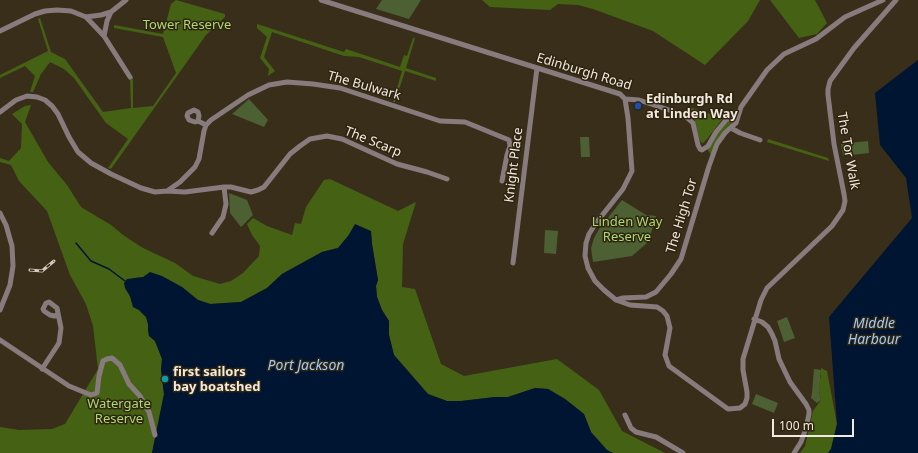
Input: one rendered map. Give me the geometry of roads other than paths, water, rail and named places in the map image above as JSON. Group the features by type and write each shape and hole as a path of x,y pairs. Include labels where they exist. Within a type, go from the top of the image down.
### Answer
{"street":[{"path":"0,31 35,14 45,11 58,10 86,17 102,15 111,12 126,0"},
{"name":"Edinburgh Road","path":"320,0 620,94 625,99 639,100 684,115 693,123 698,145 702,150 708,146 716,132 726,120 738,116"},
{"path":"738,116 741,107 767,70 784,54 820,36 837,22 852,13 883,0"},
{"name":"The Tor Walk","path":"616,300 630,305 657,307 663,311 667,316 670,328 665,356 669,366 728,409 740,408 745,404 747,392 743,370 743,359 754,319 767,288 832,226 843,210 845,201 834,144 828,89 830,81 854,48 896,0"},
{"path":"104,36 111,12"},
{"path":"86,17 104,36 130,77"},
{"name":"Knight Place","path":"513,263 537,68"},
{"name":"The Bulwark","path":"206,125 248,95 269,85 287,82 340,88 440,120 465,122 509,140 510,146 502,182"},
{"path":"0,112 16,100 27,96 45,100 58,114 78,152 91,163 141,188 155,192 167,191 180,182 195,167 199,159 206,125 198,121"},
{"path":"616,300 595,281 588,268 585,256 586,244 596,223 623,189 632,171 629,125 625,99"},
{"name":"The High Tor","path":"616,300 622,298 646,297 656,292 681,259 717,144 725,133 736,123 738,116"},
{"path":"731,128 760,140"},
{"name":"The Scarp","path":"167,191 199,190 224,187 231,187 251,192 258,190 264,187 290,154 300,146 310,139 327,136 342,139 397,164 447,179"},
{"path":"212,233 223,216 226,204 224,187"},
{"path":"0,213 6,225 12,246 13,266 10,285 0,310"},
{"path":"42,369 59,343 62,328 58,315"},
{"path":"754,319 762,322 768,327 775,340 779,359 790,382 809,410 806,428 801,442 794,453"},
{"path":"0,340 69,386 91,395 97,393 99,376 103,362 112,358 120,365 128,384 140,396 149,412 152,429 155,435"},
{"path":"625,416 631,428 636,432 656,438 683,453"}],"water":[{"name":"Middle Harbour","path":"918,60 918,453 828,453 831,449 837,424 829,317 912,218 906,178 880,145 875,93"},
{"name":"Port Jackson","path":"355,224 371,231 378,280 376,286 377,297 382,310 389,321 389,335 394,355 428,394 447,401 461,401 508,397 535,388 548,389 565,399 584,414 591,432 607,450 613,453 152,453 164,394 161,370 162,359 155,341 149,336 146,317 139,310 133,307 130,296 125,288 124,283 127,279 143,277 150,272 162,276 182,287 198,300 210,304 241,302 267,288 282,274 322,252 338,248 348,236"}],"waterway":[{"path":"76,243 91,261 109,269 125,281"}],"railway":[{"path":"30,270 42,271 54,261"}],"place":[{"name":"Edinburgh Rd at Linden Way","path":"638,106"},
{"name":"first sailors bay boatshed","path":"165,379"}],"park label":[{"name":"Tower Reserve","path":"187,25"},
{"name":"Linden Way Reserve","path":"627,230"},
{"name":"Watergate Reserve","path":"119,412"}]}
